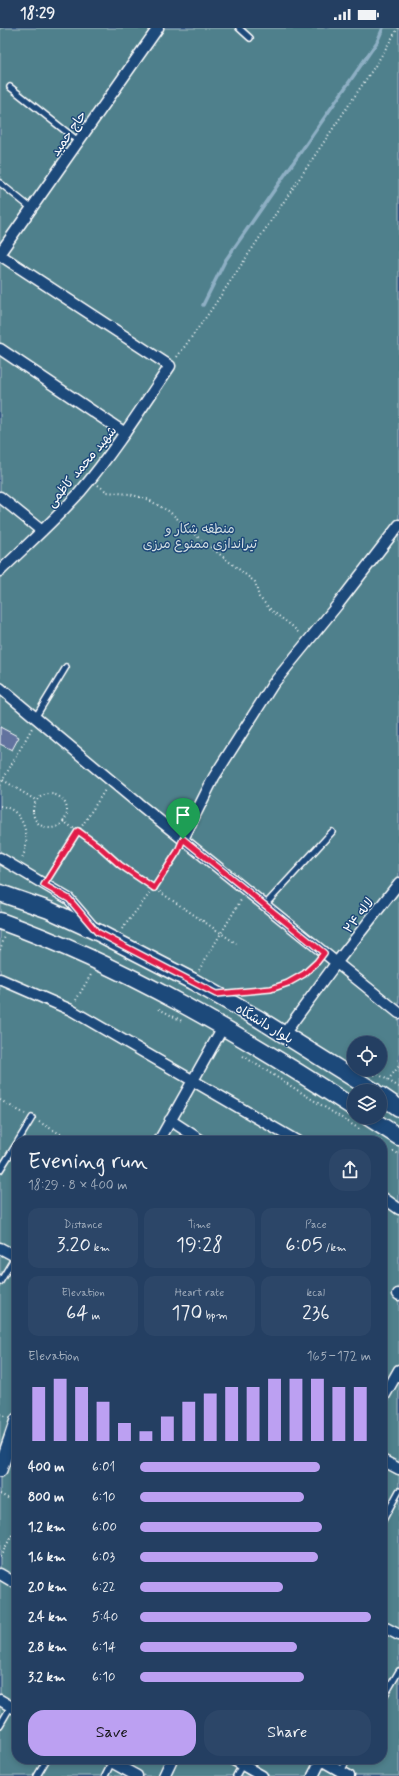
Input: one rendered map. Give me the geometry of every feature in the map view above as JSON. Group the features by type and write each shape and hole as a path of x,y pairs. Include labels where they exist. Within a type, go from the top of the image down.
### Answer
{"main road":[{"name":"بلوار دانشگاه","path":"0,893 49,910 114,940 192,981 284,1034 363,1084"},
{"name":"بلوار دانشگاه","path":"2,928 86,955 223,1027 347,1104"},
{"path":"387,1100 399,1108"},
{"path":"379,1124 399,1137"}],"street":[{"name":"حاج حمید","path":"0,254 78,140 158,28"},
{"path":"0,254 170,366"},
{"path":"0,349 125,433"},
{"name":"شهید محمد کاظمی","path":"0,571 80,492 125,433 170,366"},
{"path":"0,497 42,531"},
{"path":"183,839 214,777 273,684 339,603 399,525"},
{"path":"0,688 183,839 399,1013"},
{"path":"0,858 16,869 69,899 97,932"},
{"name":"لاله ۲۴","path":"284,1034 337,962 399,883"},
{"path":"0,979 71,1010 287,1136"},
{"path":"162,1136 223,1027"},
{"path":"170,1120 194,1136"},
{"path":"387,1200 399,1208"},
{"path":"0,1248 12,1254"},
{"path":"387,1391 399,1370"},
{"path":"0,1470 12,1435"},
{"path":"387,1463 399,1470"},
{"path":"0,1574 12,1581"},
{"path":"387,1629 399,1635"},
{"path":"0,1700 12,1707"},
{"path":"115,1764 137,1776"},
{"path":"164,1776 170,1764"},
{"path":"313,1776 318,1764"},
{"path":"327,1764 345,1774"},
{"path":"242,1765 262,1776"}],"lane":[{"path":"239,28 250,38"},
{"path":"10,87 78,140"},
{"path":"0,184 31,208"},
{"path":"35,718 66,667"},
{"path":"265,905 332,832"},
{"path":"22,1136 32,1118"},
{"path":"0,1170 12,1151"},
{"path":"0,1282 12,1262"},
{"path":"387,1513 399,1491"},
{"path":"387,1691 399,1671"},
{"path":"0,1725 12,1710"},
{"path":"37,1776 44,1764"},
{"path":"105,1776 108,1764"},
{"path":"345,1774 347,1764"},
{"path":"236,1776 242,1765"}],"path":[{"path":"170,366 209,313 377,63 398,28"},
{"path":"90,479 107,492 129,494 147,499 170,512 194,534 255,582 259,597 272,612 292,626 307,641"},
{"path":"0,785 31,730 35,718"},
{"path":"3,780 37,801"},
{"path":"44,885 112,781"},
{"path":"49,794 58,796 64,802 67,810 66,819 60,825 51,828 42,826 36,820 33,812 37,801 41,797 49,794"},
{"path":"0,806 6,806 16,814 26,827 28,839 26,852 16,869"},
{"path":"63,821 100,847 120,865 237,944"},
{"path":"114,940 154,888 178,851 183,839"},
{"path":"192,981 247,891"},
{"path":"0,934 2,928"},
{"path":"2,928 12,937"},
{"path":"0,950 2,928"},
{"path":"238,992 271,989 288,983 304,974 324,953"},
{"path":"71,1010 92,971 98,974"},
{"path":"156,1008 182,1022"},
{"path":"242,1056 364,1132"},
{"path":"388,1080 399,1066"},
{"path":"0,1494 12,1500"},
{"path":"0,1557 12,1535"}],"green space":[{"name":"منطقه شکار و تیراندازی ممنوع مرزی","path":"0,28 399,28 399,1776 0,1776"}],"building":[{"path":"0,727 19,737 12,750 0,744"}],"waterway":[{"path":"203,305 225,261 377,42 383,28"}],"route":[{"path":"78,831 100,847 120,865 154,888 178,851 183,839 324,953 317,962 304,974 288,983 271,989 216,994 97,932 69,899 44,885 78,831"}]}
